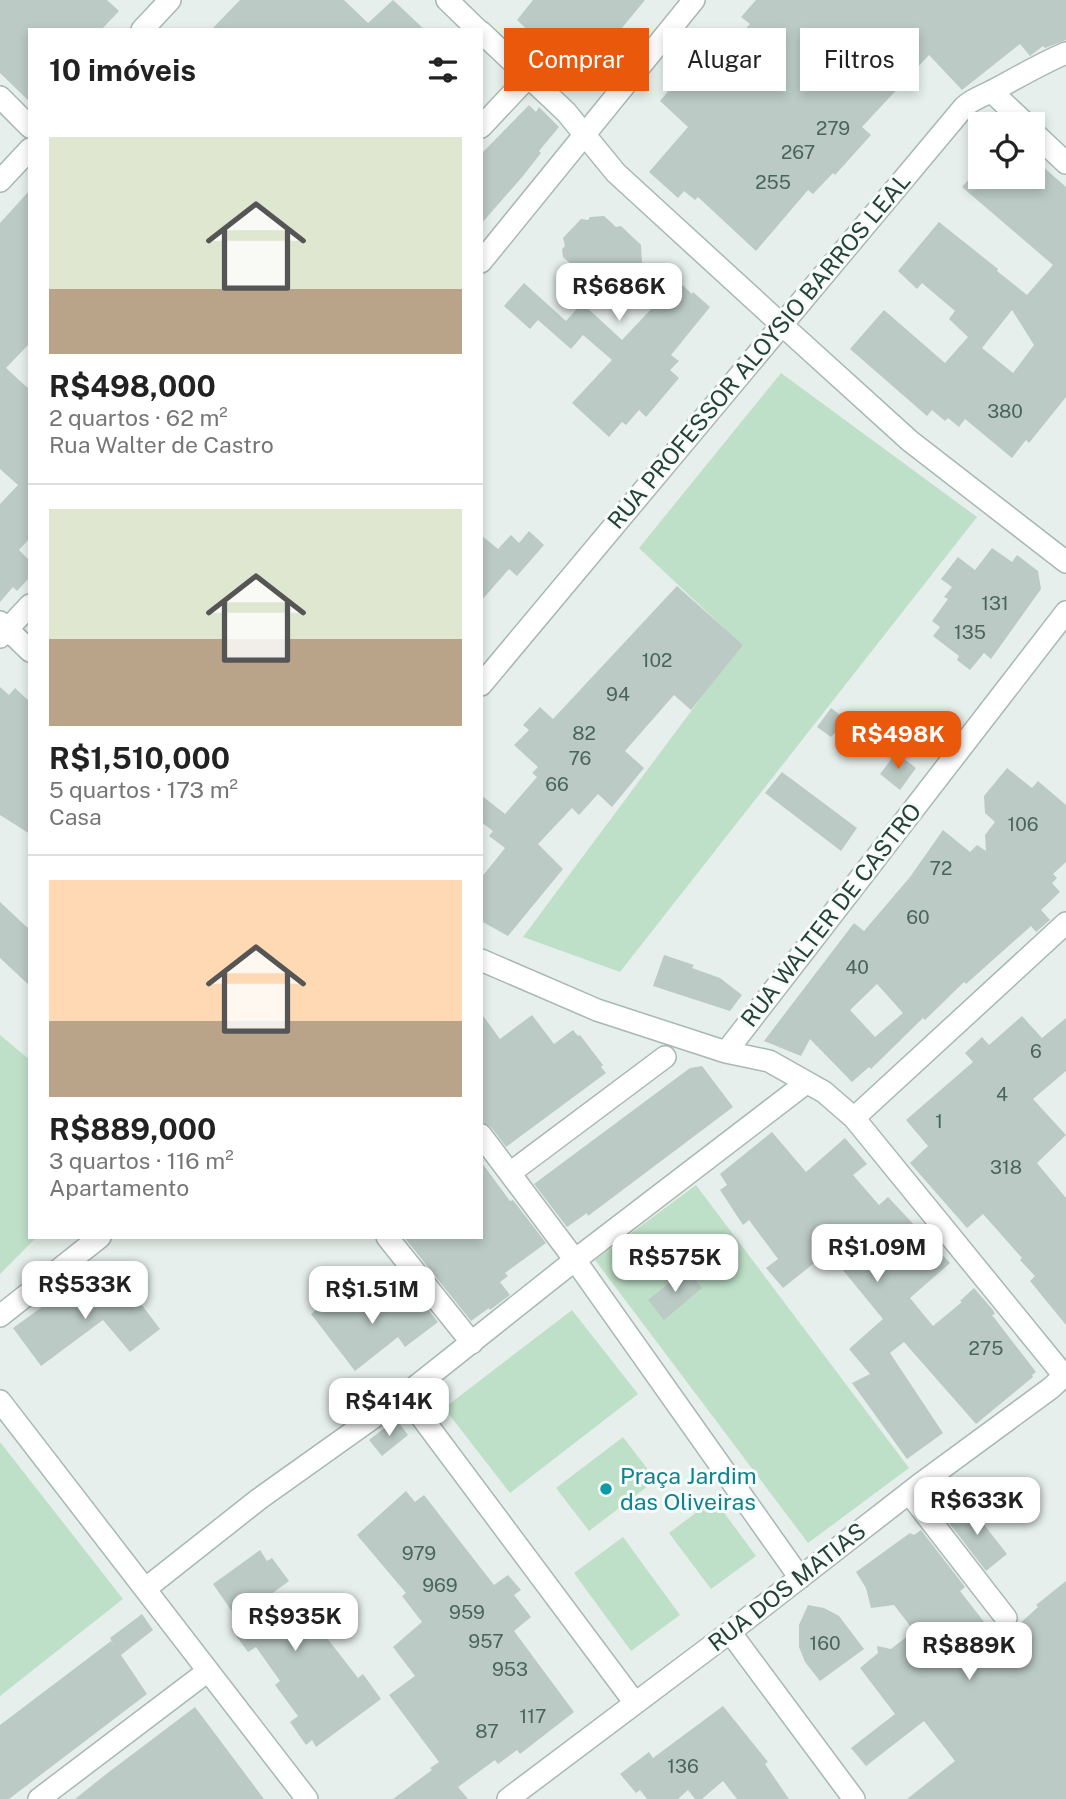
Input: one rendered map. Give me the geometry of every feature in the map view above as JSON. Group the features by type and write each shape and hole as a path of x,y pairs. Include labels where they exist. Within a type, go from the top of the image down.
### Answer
{"street":[{"path":"144,28 170,0"},
{"path":"447,0 477,28"},
{"path":"483,260 694,0"},
{"path":"483,34 504,54"},
{"name":"RUA PROFESSOR ALOYSIO BARROS LEAL","path":"483,683 964,107 1035,66 1066,53"},
{"path":"483,125 514,91"},
{"path":"544,91 566,112 616,173 910,441 1066,562"},
{"path":"992,92 1013,112"},
{"path":"0,97 28,125"},
{"path":"1045,143 1066,163"},
{"path":"0,181 28,151"},
{"path":"28,607 2,629 28,649"},
{"name":"RUA WALTER DE CASTRO","path":"726,1052 1066,612"},
{"path":"854,1118 1066,923"},
{"path":"483,961 597,1010 726,1052 769,1061 824,1092 854,1118 1065,1376"},
{"path":"510,1173 665,1057"},
{"path":"145,1589 259,1499 405,1395 575,1260 806,1083"},
{"path":"483,1138 575,1260 800,1577"},
{"path":"0,1316 97,1239"},
{"path":"389,1239 472,1343"},
{"name":"RUA DOS MATIAS","path":"508,1799 1065,1376"},
{"path":"405,1395 635,1703"},
{"path":"0,1401 307,1799"},
{"path":"909,1493 1006,1618"},
{"path":"730,1632 854,1799"},
{"path":"39,1799 208,1671"}],"green space":[{"path":"781,373 977,517 620,972 523,937 741,644 639,548"},
{"path":"0,1035 28,1058 28,1239 35,1239 0,1274"},
{"path":"696,1185 909,1468 808,1543 595,1260"},
{"path":"572,1310 638,1394 510,1493 444,1408"},
{"path":"623,1437 656,1480 589,1531 556,1488"},
{"path":"0,1442 123,1599 0,1696"},
{"path":"714,1499 756,1556 711,1589 669,1533"},
{"path":"623,1537 680,1615 631,1651 574,1573"}],"building":[{"path":"0,0 107,0 119,11 103,28 28,28 28,100 0,73"},
{"path":"240,0 344,0 368,23 393,0 423,28 213,28"},
{"path":"533,0 645,0 622,28 526,28 517,20"},
{"path":"756,0 1066,0 1066,40 1045,48 1043,46 1030,56 1020,44 962,90 929,55 919,66 919,28 800,28 800,91 896,91 862,127 871,135 835,175 833,173 813,194 808,190 756,251 698,197 695,200 684,191 678,198 649,172 688,127 660,101 668,91 786,91 786,28 747,28 750,24 741,17"},
{"path":"529,105 536,112 539,107 559,127 523,176 483,222 483,152"},
{"path":"1045,168 1066,187 1066,397 1029,443 1026,440 1012,458 965,419 959,427 948,418 945,421 932,410 927,416 850,349 884,310 945,363 968,337 949,319 955,311 922,283 917,289 898,271 939,222 1027,295 1053,265 962,187 968,180 968,189 1045,189","holes":["1012,310 1034,345 1013,373 982,348"]},
{"path":"28,192 28,345 6,368 28,388 28,540 19,550 28,559 28,579 17,591 13,587 0,602 0,504 18,485 0,469 0,223"},
{"path":"604,216 616,227 621,226 641,245 643,280 659,263 710,307 671,355 679,361 670,370 679,378 646,417 639,410 626,425 622,422 609,437 572,403 612,360 583,335 571,349 538,320 530,329 504,306 524,283 566,321 582,303 622,340 653,307 621,278 605,295 563,257 563,238 581,219"},
{"path":"529,531 544,545 517,576 509,569 483,599 483,537 498,549 511,535 519,543"},
{"path":"992,548 1012,562 1017,555 1038,571 1041,589 991,659 984,653 970,670 957,660 959,656 933,636 940,627 932,621 948,599 944,597 952,587 941,579 958,557 975,570"},
{"path":"677,586 743,645 691,710 674,695 625,751 644,768 612,807 598,794 579,815 572,808 538,844 563,869 508,936 483,922 483,876 505,848 489,836 493,831 483,824 483,797 505,814 537,777 532,773 538,767 514,745 529,730 523,725 540,707 553,719"},
{"path":"0,687 9,695 15,688 28,700 28,833 0,815"},
{"path":"831,708 847,720 831,737 817,727"},
{"path":"896,753 916,768 900,790 880,774"},
{"path":"1007,768 1032,788 1038,781 1066,805 1066,862 1053,874 1057,878 1052,883 1060,892 1041,910 1050,920 1036,932 1031,926 966,984 964,982 925,1020 923,1018 871,1069 869,1067 852,1082 810,1039 801,1056 764,1041 854,923 864,931 910,877 943,830 970,852 977,845 986,851 985,835 995,822 985,813 984,796","holes":["877,984 903,1013 875,1037 850,1010"]},
{"path":"782,772 857,828 841,851 765,793"},
{"path":"0,902 28,928 28,984 0,958"},
{"path":"664,955 694,965 692,968 720,978 742,995 730,1011 653,986"},
{"path":"532,1015 554,1044 573,1030 603,1065 601,1067 606,1073 506,1147 491,1127 483,1123 483,1016 500,1039"},
{"path":"1022,1016 1042,1038 1066,1018 1066,1071 1033,1099 1066,1135 1037,1163 1066,1198 1066,1325 1030,1281 1035,1276 1020,1260 1022,1258 983,1214 967,1228 910,1163 928,1146 906,1120 973,1062 965,1053 982,1037 989,1045"},
{"path":"702,1066 733,1107 588,1216 587,1213 567,1227 534,1184 690,1068"},
{"path":"772,1132 806,1172 845,1138 867,1164 853,1175 879,1205 888,1197 950,1263 910,1298 933,1326 962,1302 960,1301 974,1288 993,1310 995,1314 992,1315 1036,1372 1033,1377 976,1424 904,1342 890,1353 943,1433 907,1459 852,1383 870,1374 849,1349 883,1319 828,1252 783,1288 766,1268 778,1259 749,1220 743,1225 720,1190 727,1185 720,1174"},
{"path":"483,1164 546,1243 505,1273 508,1276 500,1282 510,1295 471,1321 406,1239 483,1239"},
{"path":"687,1269 702,1288 664,1320 648,1300"},
{"path":"123,1280 160,1329 130,1352 103,1320 41,1366 13,1328 74,1284 90,1306"},
{"path":"343,1289 354,1306 360,1302 373,1318 412,1289 438,1322 405,1347 398,1337 355,1371 311,1314"},
{"path":"396,1419 408,1435 382,1456 369,1440"},
{"path":"406,1491 415,1502 424,1495 494,1585 508,1575 521,1590 514,1595 531,1617 514,1631 574,1712 520,1754 517,1750 498,1764 495,1760 458,1787 468,1799 393,1799 439,1762 389,1695 415,1676 393,1647 422,1622 402,1596 406,1593 357,1535"},
{"path":"967,1503 1007,1554 986,1571 946,1519"},
{"path":"921,1530 965,1587 960,1591 998,1640 1066,1581 1066,1799 907,1799 955,1761 924,1721 866,1766 851,1748 895,1714 860,1668 878,1653 877,1646 891,1649 914,1631 894,1605 871,1608 866,1588 856,1572 910,1533 914,1535"},
{"path":"260,1550 267,1561 272,1558 289,1581 270,1595 295,1631 313,1620 358,1678 363,1674 381,1699 316,1747 312,1740 306,1745 290,1722 298,1716 275,1685 280,1681 256,1647 248,1652 231,1629 240,1623 213,1584"},
{"path":"808,1605 824,1608 839,1616 864,1649 820,1681 805,1662 799,1647 799,1625"},
{"path":"142,1614 153,1630 121,1655 147,1694 9,1799 0,1799 0,1725 111,1641 114,1646 110,1638"},
{"path":"723,1706 768,1762 765,1764 789,1799 737,1799 723,1781 702,1799 695,1799 688,1790 678,1799 647,1799 640,1790 636,1793 620,1774 649,1752 653,1758"},
{"path":"195,1707 264,1799 75,1799 105,1775"}],"place":[{"name":"Praça Jardim das Oliveiras","path":"606,1489"}]}
